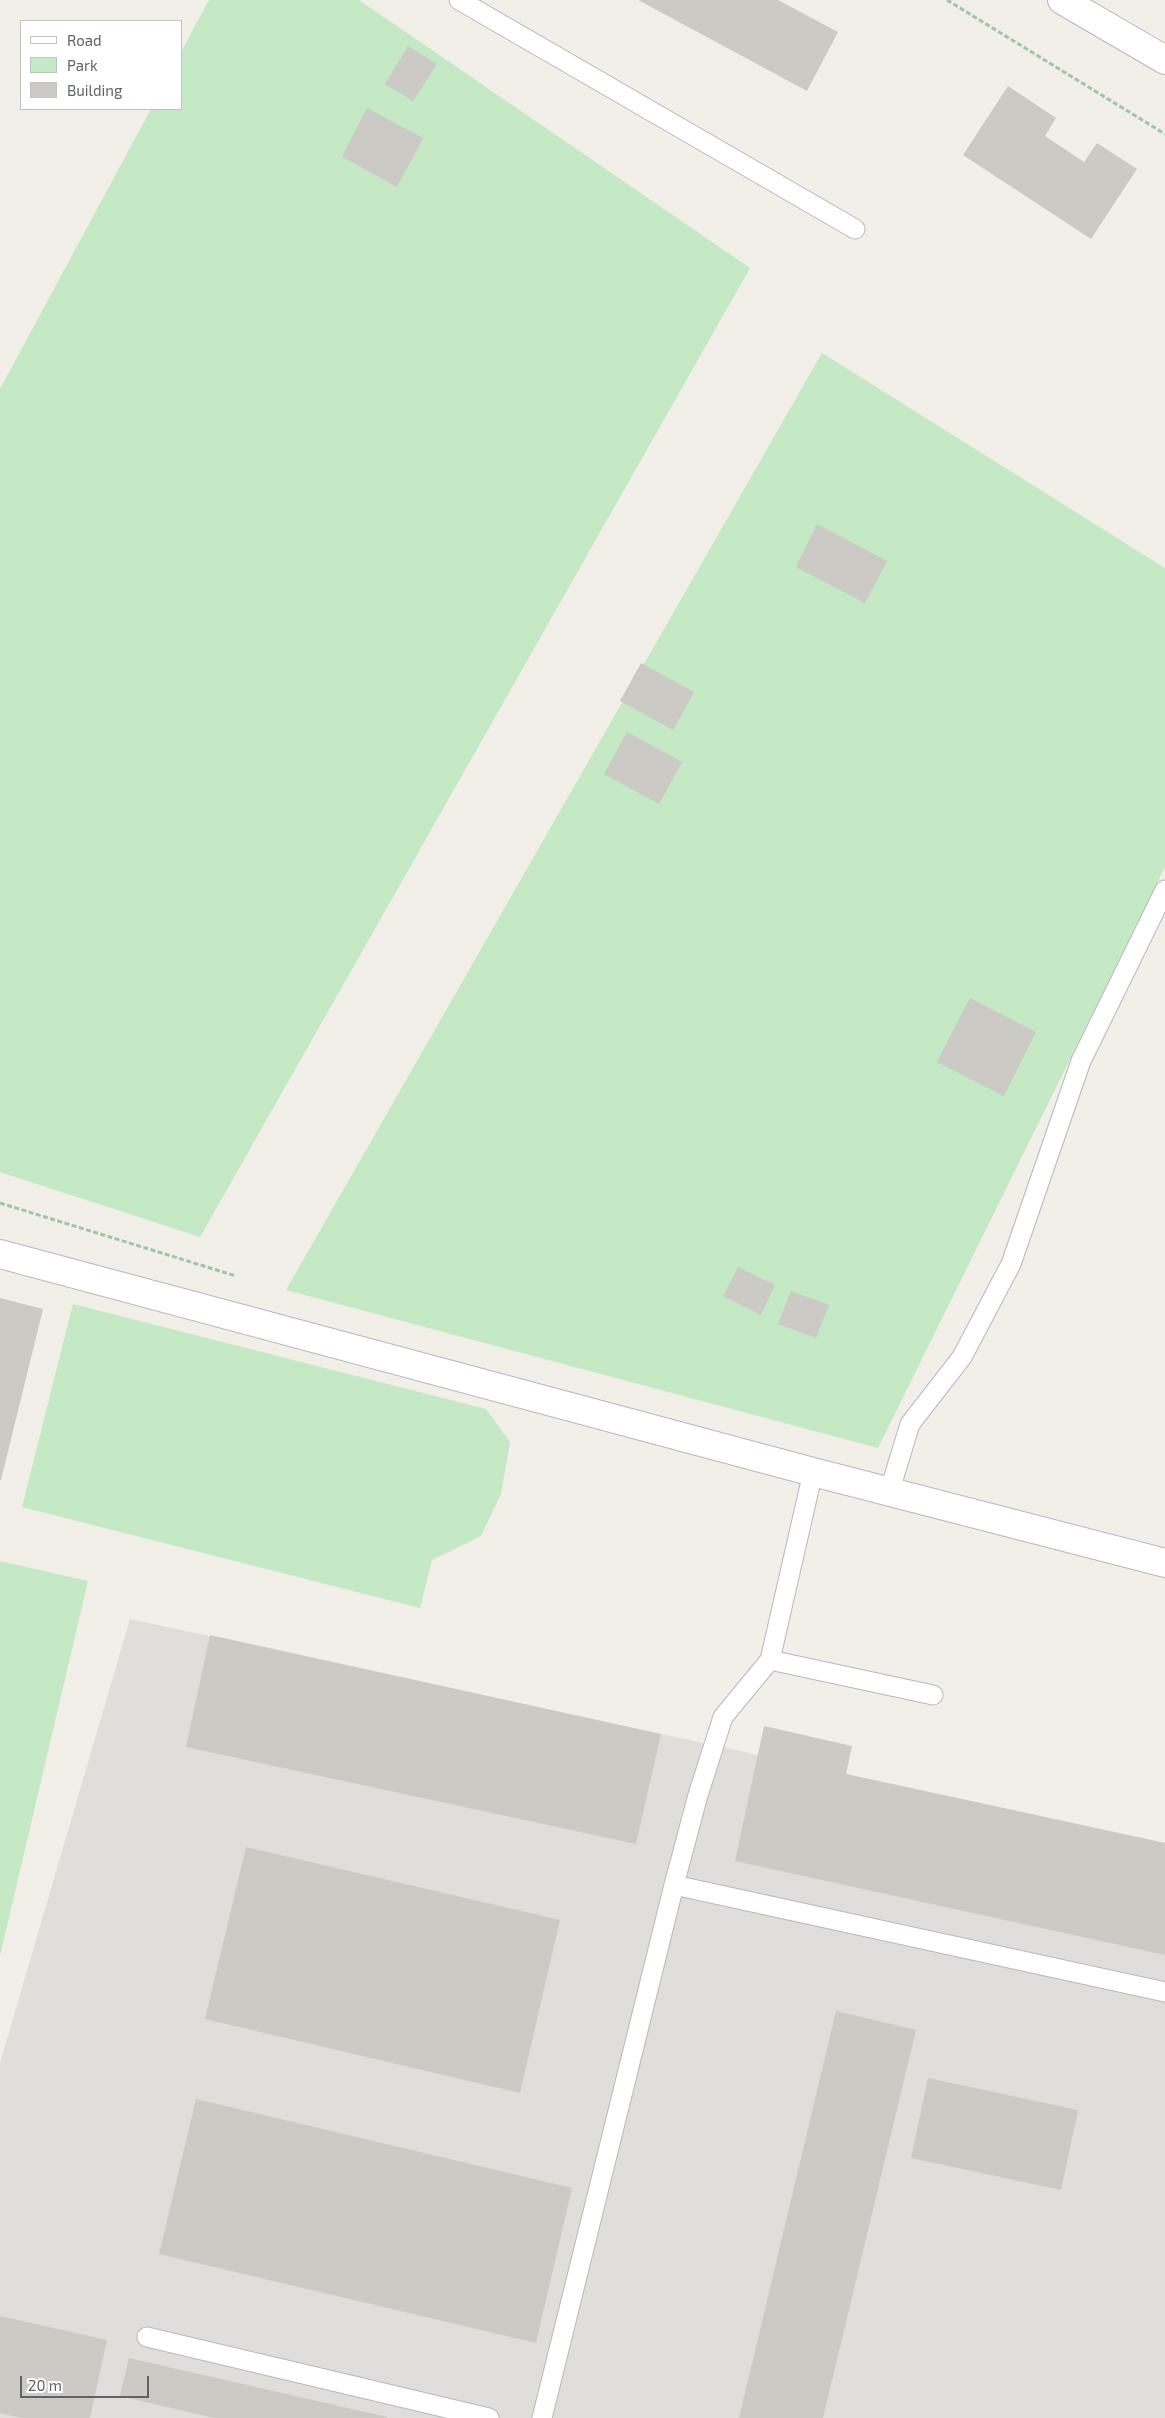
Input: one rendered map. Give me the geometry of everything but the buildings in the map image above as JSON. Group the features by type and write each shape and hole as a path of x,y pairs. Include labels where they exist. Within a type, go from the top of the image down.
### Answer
{"street":[{"path":"1062,0 1165,60"},
{"path":"0,1254 813,1472 1165,1563"}],"lane":[{"path":"459,0 855,229"},
{"path":"889,1492 910,1424 962,1357 1011,1264 1081,1061 1165,890"},
{"path":"542,2418 698,1795 723,1717 770,1660 813,1472"},
{"path":"770,1660 933,1695"},
{"path":"674,1885 1165,1992"},
{"path":"147,2337 489,2418"}],"path":[{"path":"947,0 1165,134"},
{"path":"0,1203 238,1277"}],"shaded area":[{"path":"130,1619 1165,1843 1165,2418 0,2418 0,2063"}],"green space":[{"path":"209,0 359,0 750,268 200,1237 0,1172 0,389 150,110 182,110 182,50"},
{"path":"822,353 1165,568 1165,867 878,1448 286,1290"},
{"path":"73,1304 486,1409 510,1442 501,1494 481,1536 432,1560 420,1608 22,1507"},
{"path":"0,1561 88,1581 0,1956"}]}
